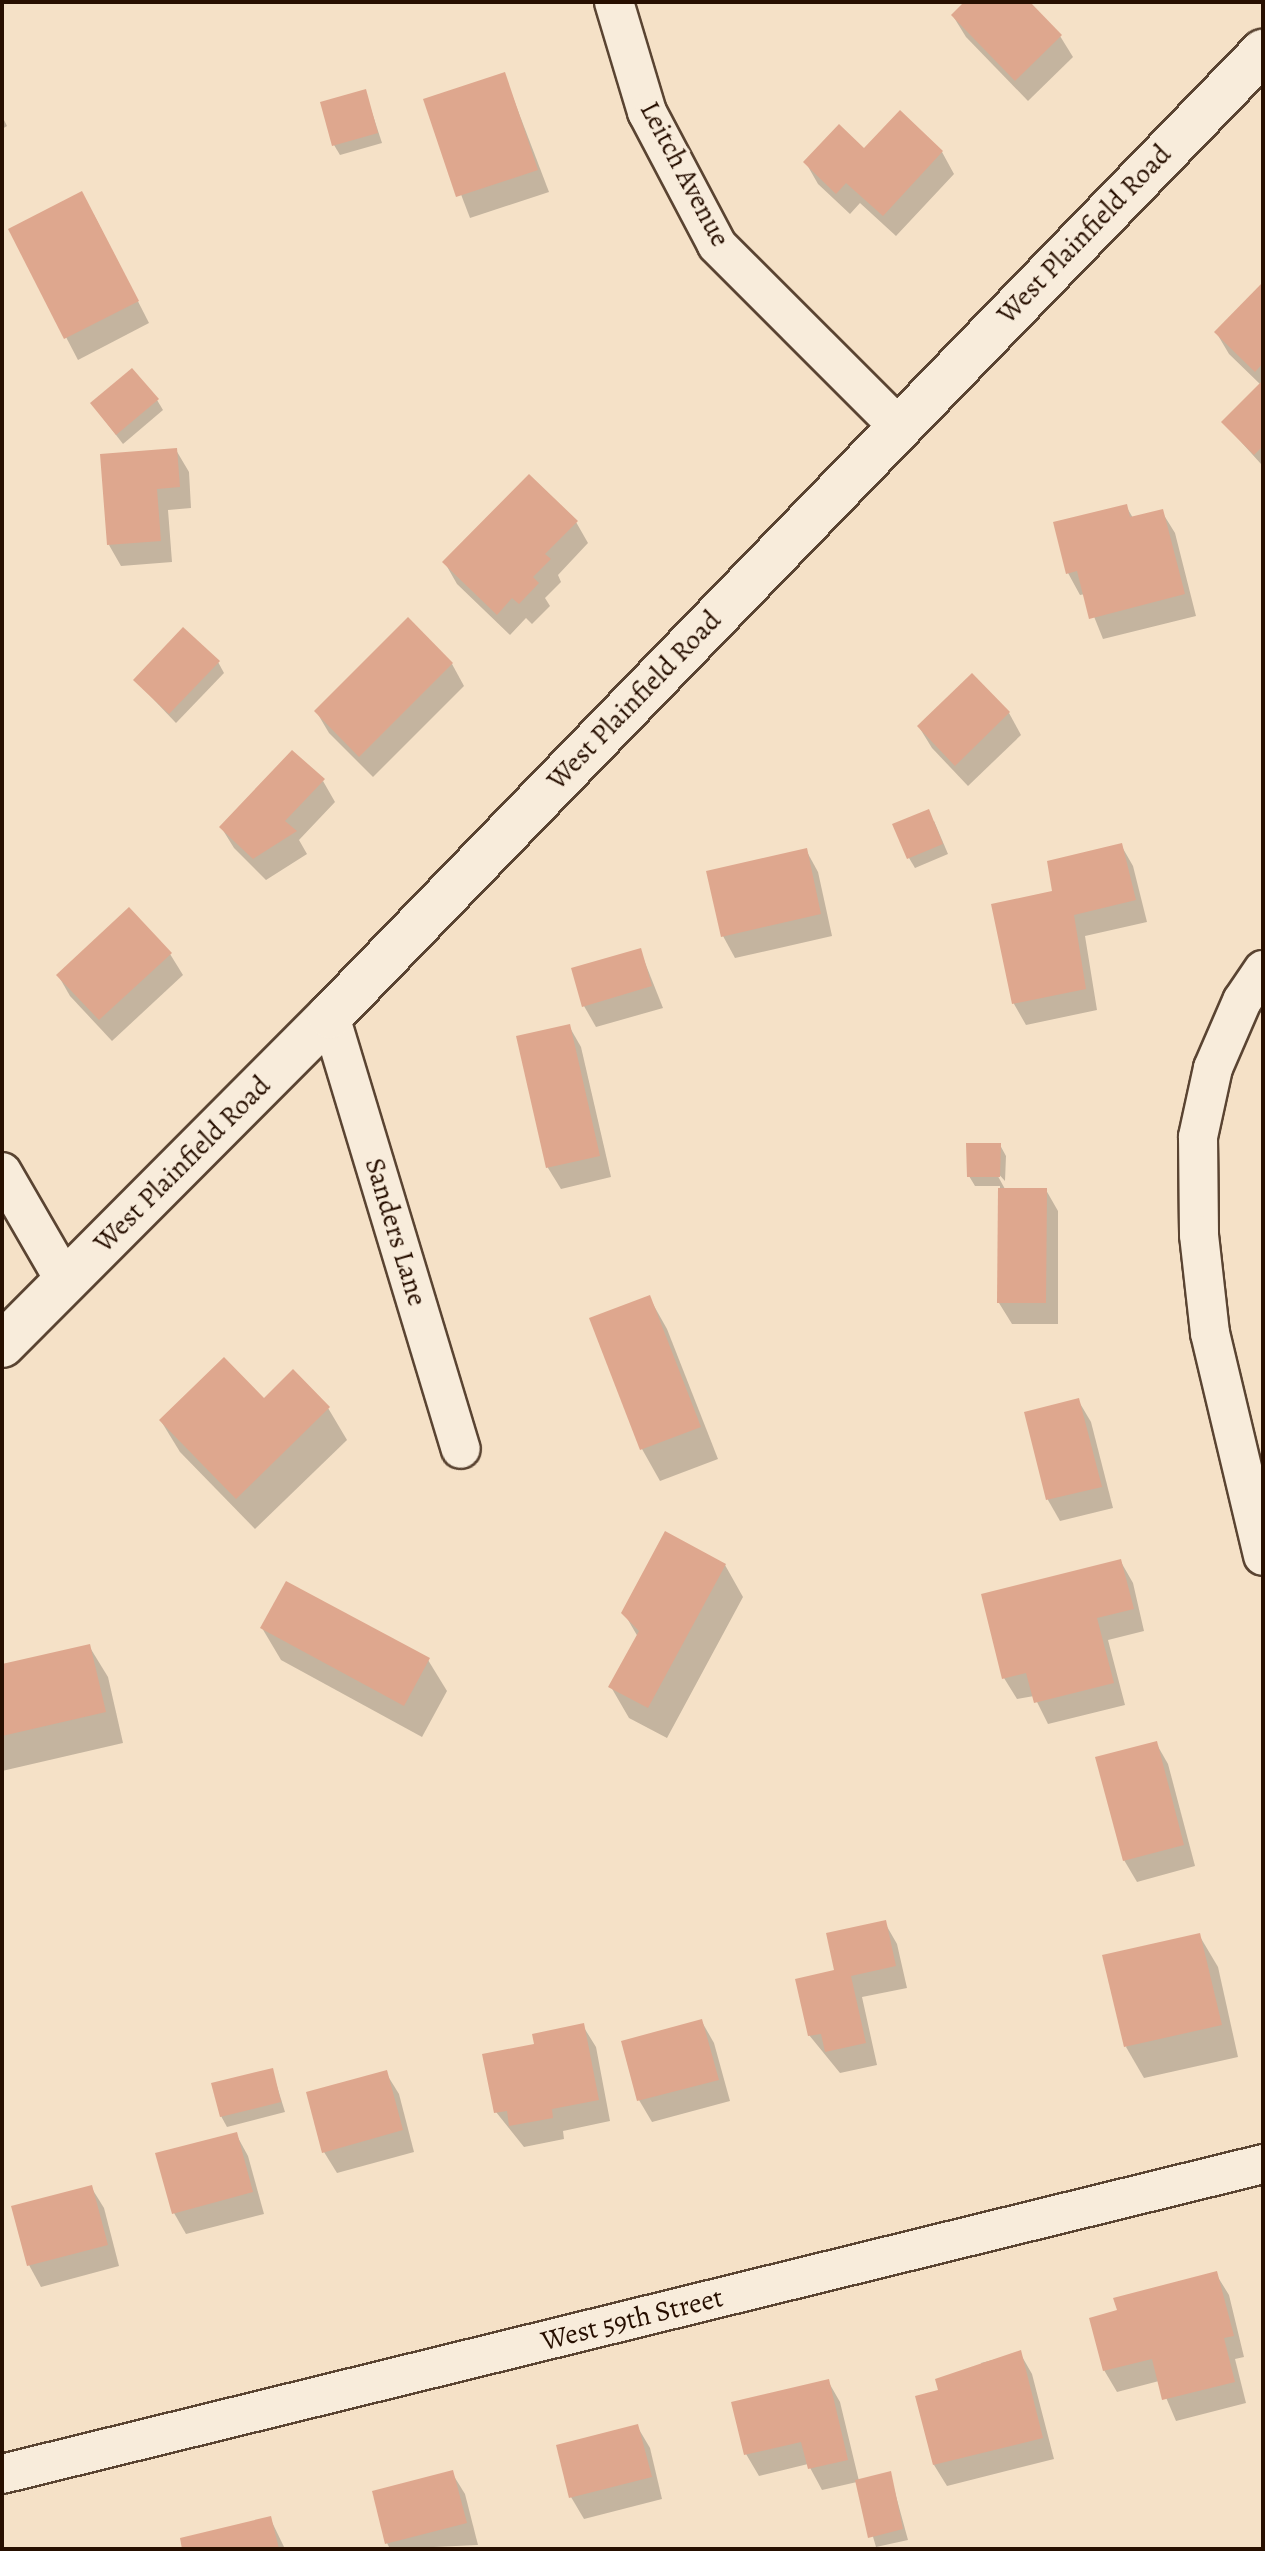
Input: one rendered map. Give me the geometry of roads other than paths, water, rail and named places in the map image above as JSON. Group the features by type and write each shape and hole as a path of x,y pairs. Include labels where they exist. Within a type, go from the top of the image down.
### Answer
{"main road":[{"name":"West Plainfield Road","path":"2,1345 330,1016 897,425 1263,52"}],"street":[{"name":"Leitch Avenue","path":"614,2 647,112 717,245 897,425"},
{"path":"1263,970 1242,1001 1213,1068 1198,1137 1199,1235 1210,1333 1263,1556"},
{"name":"Sanders Lane","path":"330,1016 461,1449"},
{"path":"2,1172 65,1281"},
{"name":"West 59th Street","path":"2,2474 1263,2164"}]}
